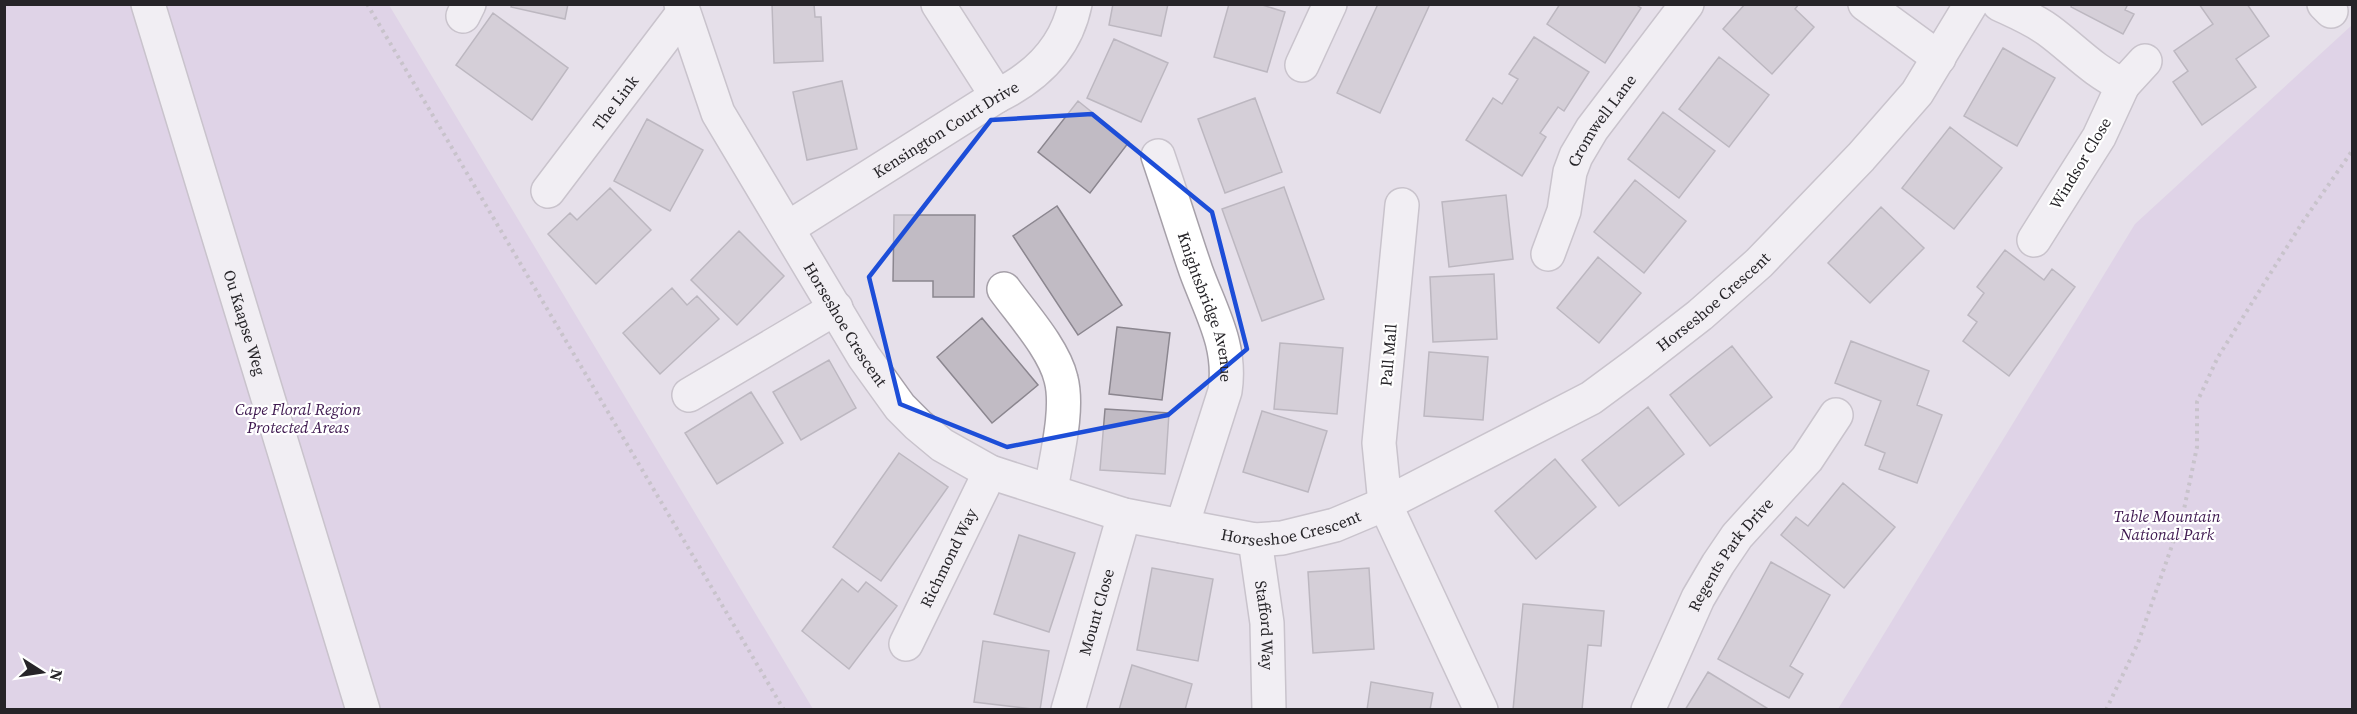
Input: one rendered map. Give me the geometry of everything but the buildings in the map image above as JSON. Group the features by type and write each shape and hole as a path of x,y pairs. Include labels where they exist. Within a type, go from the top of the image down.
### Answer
{"street":[{"name":"Ou Kaapse Weg","path":"148,4 363,710"},
{"path":"938,4 997,96"},
{"name":"Kensington Court Drive","path":"788,228 997,96 1023,84 1041,68 1067,33 1075,4"},
{"path":"1302,65 1330,4"},
{"name":"Cromwell Lane","path":"1548,254 1564,212 1570,172 1576,156 1592,129 1687,4"},
{"path":"1865,4 1939,58"},
{"name":"Horseshoe Crescent","path":"682,9 718,113 864,357 900,407 942,445 990,472 1124,515 1256,540 1282,538 1335,525 1385,504 1591,398 1700,315 1759,263 1862,157 1917,93 1971,4"},
{"path":"1999,4 2022,14 2049,31 2075,55 2123,85"},
{"name":"The Link","path":"548,191 682,9"},
{"name":"Windsor Close","path":"2034,240 2099,137 2123,85 2145,62"},
{"name":"Knightsbridge Avenue","path":"1158,156 1197,274 1223,338 1227,365 1225,391 1182,526"},
{"name":"Pall Mall","path":"1385,504 1379,443 1401,205"},
{"path":"1004,289 1054,360 1062,380 1061,425 1051,490"},
{"path":"689,395 836,308"},
{"name":"Regents Park Drive","path":"1648,710 1689,616 1718,564 1765,503 1807,459 1836,416"},
{"name":"Richmond Way","path":"906,644 990,472"},
{"path":"1385,504 1481,710"},
{"name":"Mount Close","path":"1068,710 1124,515"},
{"name":"Stafford Way","path":"1256,540 1267,622 1269,710"}],"path":[{"path":"366,4 784,710"},
{"path":"2106,710 2138,643 2183,514 2198,447 2197,402 2218,357 2302,223 2352,151"}],"highlighted area":[{"path":"1092,114 1212,212 1247,349 1168,415 1007,447 900,404 869,277 991,120"}],"green space":[{"name":"Cape Floral Region Protected Areas","path":"4,5 389,5 813,709 5,709"},
{"name":"Table Mountain National Park","path":"2352,25 2352,709 1838,709 2135,224"}]}
